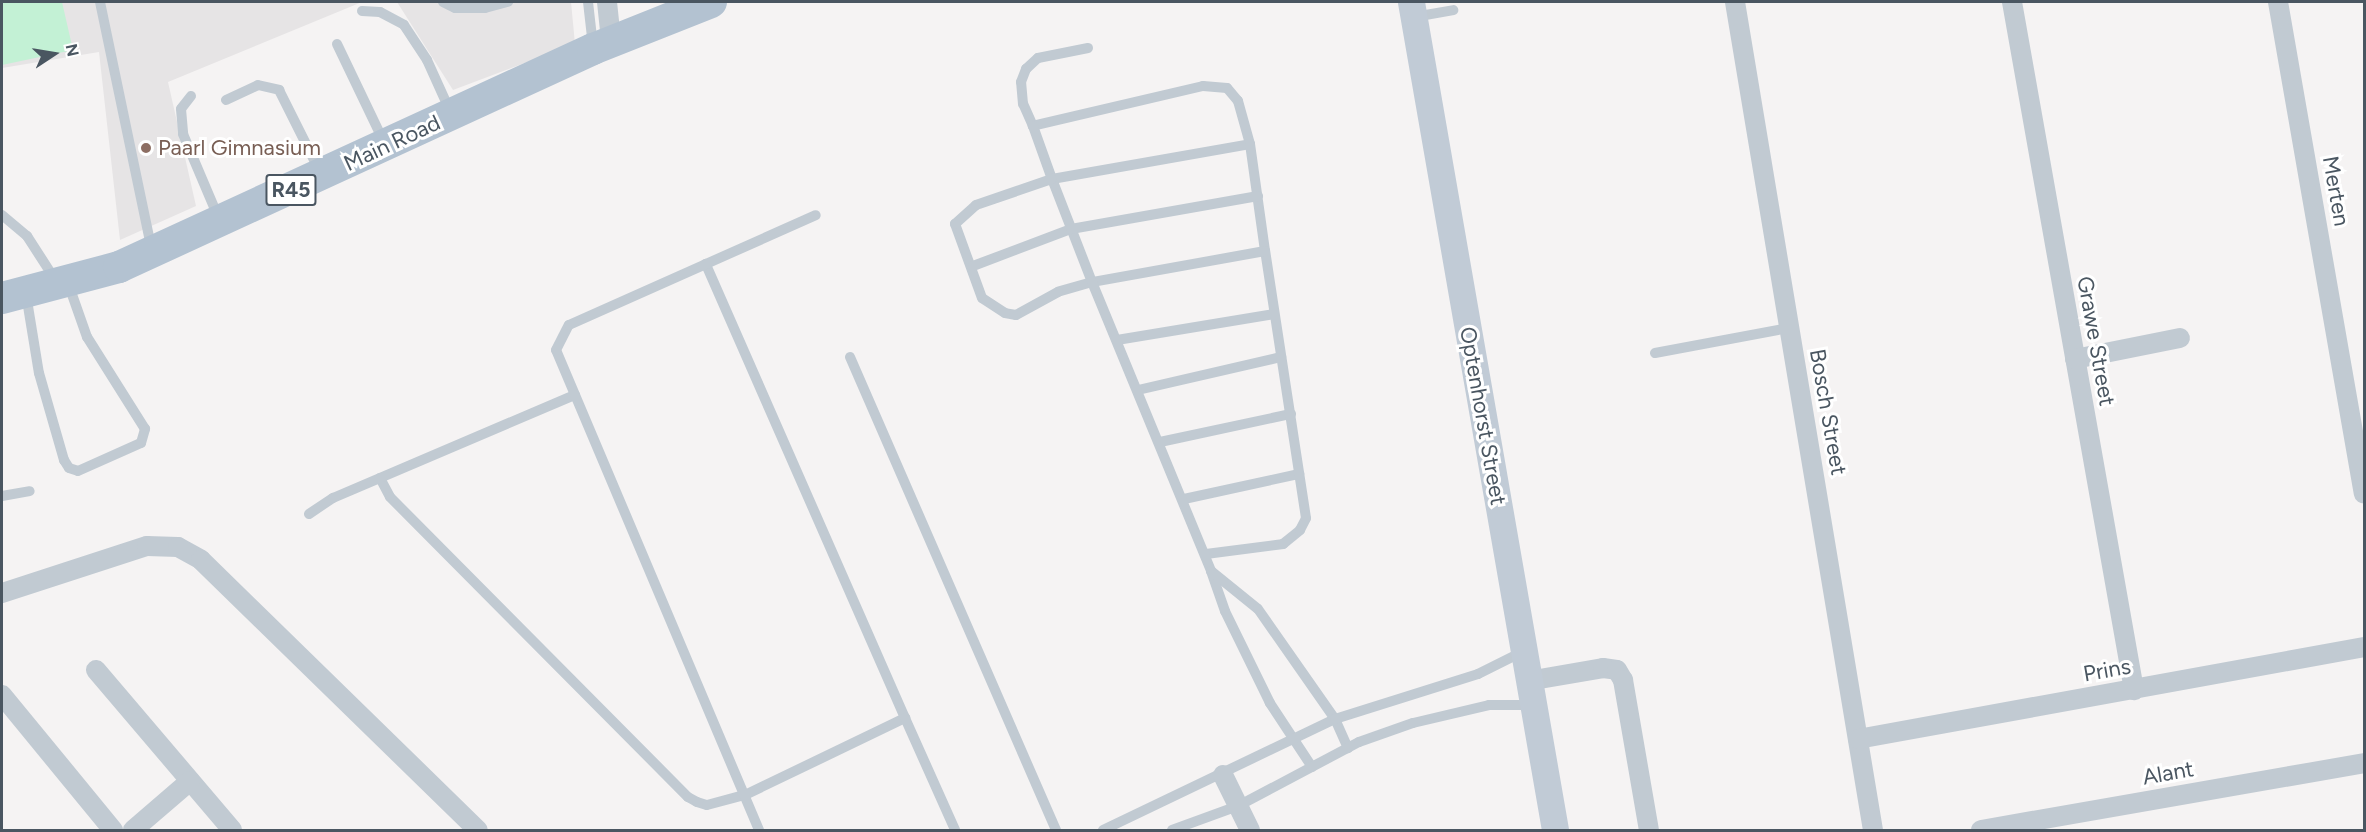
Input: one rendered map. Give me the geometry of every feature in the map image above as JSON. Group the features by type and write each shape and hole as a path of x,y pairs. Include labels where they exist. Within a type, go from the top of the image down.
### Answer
{"main road":[{"name":"Main Road","path":"14,296 64,284 152,253 220,224 602,45 711,2"},
{"name":"Optenhorst Street","path":"1412,10 1555,831"}],"street":[{"path":"602,45 607,2"},
{"name":"Bosch Street","path":"1735,2 1873,831"},
{"name":"Grawe Street","path":"2012,2 2134,690"},
{"name":"Merten","path":"2278,2 2364,494"},
{"path":"2075,359 2180,338"},
{"path":"2,593 147,546 178,547 201,560 478,831"},
{"name":"Prins","path":"1858,739 2364,648"},
{"path":"1531,693 1603,668 1617,670 1623,680 1649,831"},
{"path":"96,670 232,831"},
{"path":"2,695 113,831"},
{"name":"Alant","path":"1981,831 2364,763"},
{"path":"1223,775 1250,831"},
{"path":"132,831 190,781"}],"lane":[{"path":"100,2 152,253"},
{"path":"443,2 465,8 508,2"},
{"path":"588,2 602,45"},
{"path":"1412,10 1453,10"},
{"path":"362,11 380,12 404,25 427,60 453,116"},
{"path":"337,44 386,145"},
{"path":"1088,48 1038,58 1026,69 1022,82 1023,104 1092,282 1206,554 1225,611 1270,703 1297,738 1312,767"},
{"path":"226,100 258,85 279,90 322,176"},
{"path":"1033,126 1203,86 1227,88 1238,101 1250,144 1306,518 1300,530 1283,544 1206,554"},
{"path":"191,96 181,109 183,134 220,224"},
{"path":"1250,144 1052,179 1002,193 961,216 955,224 973,266 982,298 1016,315 1058,292 1092,282 1265,250"},
{"path":"973,266 1071,229 1258,196"},
{"path":"2,215 27,236 64,284 87,337 145,429 141,443 78,471 66,465 36,359 14,296"},
{"path":"759,831 556,350 558,340 569,325 816,215"},
{"path":"706,264 955,831"},
{"path":"1117,340 1274,314"},
{"path":"1655,353 1790,328"},
{"path":"850,357 1056,831"},
{"path":"1138,390 1281,357"},
{"path":"309,514 333,498 574,395"},
{"path":"1160,442 1291,414"},
{"path":"1184,499 1299,474"},
{"path":"380,478 390,497 688,797 707,805 745,795 905,718"},
{"path":"2,496 30,491"},
{"path":"1211,570 1258,609 1335,719 1348,748"},
{"path":"1103,831 1335,719 1478,674 1524,651"},
{"path":"1172,831 1238,806 1348,748 1442,714 1489,705 1531,693"}],"shaded area":[{"name":"Paarl Gimnasium","path":"2,2 362,2 168,82 196,206 120,240 99,52 2,68"},
{"path":"397,2 571,2 575,44 453,90"}],"green space":[{"path":"2,2 62,2 73,50 2,65"}],"place":[{"name":"Paarl Gimnasium","path":"146,148"}]}
